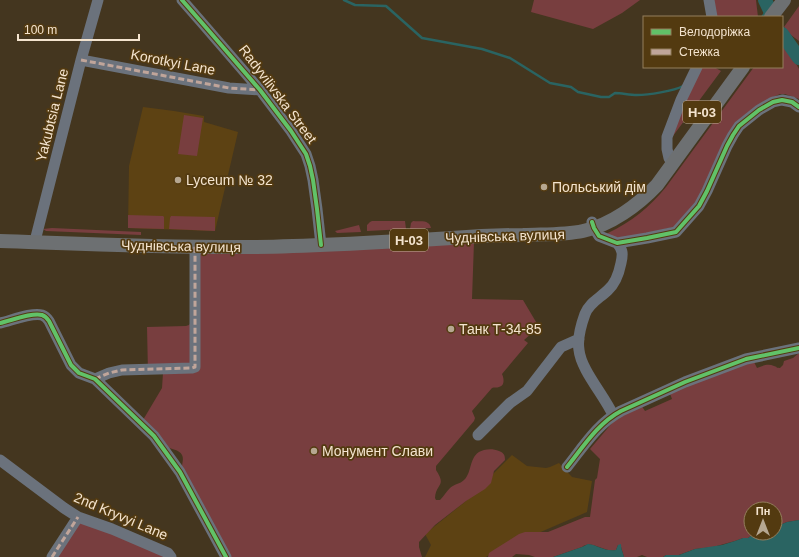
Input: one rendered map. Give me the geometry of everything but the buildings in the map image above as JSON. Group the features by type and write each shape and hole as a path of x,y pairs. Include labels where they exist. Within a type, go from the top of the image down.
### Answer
{"main road":[{"path":"772,16 784,0"},
{"path":"780,16 792,0"},
{"name":"Чуднівська вулиця","path":"0,241 150,246 255,247 320,243 562,234 583,231 605,216 624,206 649,185 734,68"},
{"name":"Чуднівська вулиця","path":"593,225 608,222 639,203 648,195 657,185 742,68"},
{"name":"Чуднівська вулиця","path":"0,236 165,241 320,243"}],"street":[{"name":"Yakubtsia Lane","path":"36,237 81,60 98,0"},
{"name":"Radyvilivska Street","path":"182,0 260,90 291,131 306,154 313,180 320,243"},
{"path":"709,0 712,16"},
{"name":"Korotkyi Lane","path":"81,60 229,88 260,90"},
{"path":"670,158 667,148 667,137 681,100 696,68"},
{"path":"617,243 676,232 699,206 714,177 727,146 739,126 759,110 773,102 782,100 792,102 799,107"},
{"path":"593,225 599,236 617,243 622,248 622,256 617,279 608,291 591,304 586,312 582,322 579,350 584,366 613,415"},
{"path":"95,379 109,373 122,370 195,367 195,246"},
{"path":"0,323 34,315 42,315 47,317 74,369 79,373 95,379 145,427 158,442 180,472 226,557"},
{"path":"478,435 510,403 527,391 561,347 579,339"},
{"path":"567,467 595,432 613,415 694,378 746,359 799,348"},
{"name":"2nd Kryvyi Lane","path":"0,460 78,517 112,529 168,553 171,557"},
{"path":"52,557 78,517"}],"shaded area":[{"path":"534,0 640,0 622,13 593,29 531,12"},
{"path":"710,0 756,0 758,16 712,16"},
{"path":"799,6 799,41 784,27"},
{"path":"783,44 788,49 799,69 799,99 785,94 780,94 756,108 701,196 674,227 620,239 606,235 640,213 666,187 753,68 783,68"},
{"path":"702,68 716,68 721,71 670,140 669,135"},
{"name":"Lyceum № 32","path":"143,107 204,116 204,122 238,132 215,231 128,228 129,166"},
{"path":"184,115 203,118 197,156 178,154"},
{"path":"128,215 163,216 164,229 128,228"},
{"path":"171,216 215,217 215,231 169,229"},
{"path":"372,221 405,221 406,229 367,231 367,225"},
{"path":"413,221 426,222 431,228 410,229"},
{"path":"359,225 361,232 337,233 335,231"},
{"path":"52,228 141,232 141,235 46,231 43,229"},
{"name":"Монумент Слави","path":"474,242 472,299 523,300 539,327 524,340 528,343 502,374 504,380 503,384 492,388 472,411 475,418 474,421 436,466 441,482 435,498 436,500 440,500 452,487 467,477 475,455 484,450 492,449 503,453 505,460 494,471 491,483 435,525 419,542 422,557 227,557 182,467 183,460 181,453 166,446 143,420 162,388 163,373 148,373 147,327 186,326 191,322 190,251"},
{"path":"799,353 799,520 783,524 783,501 743,501 743,538 713,547 695,549 676,556 666,555 663,557 647,557 642,555 637,557 624,557 621,547 618,545 616,550 607,550 594,545 586,545 553,557 535,557 516,554 512,557 488,557 489,553 519,534 525,532 548,532 585,517 590,517 595,480 597,478 600,459 590,449 618,416 641,405 645,411 672,399 669,391 753,360 757,368 770,365 780,368 784,361 793,358"},
{"path":"512,455 527,466 546,468 559,463 572,477 592,481 587,512 536,534 515,538 486,557 425,557 431,545 425,534 466,501"},
{"path":"78,517 171,557 52,557"}],"water":[{"path":"799,520 799,557 663,557 666,555 679,555 695,549 722,545 743,538 743,541 783,541 783,524"},
{"path":"588,544 605,549 616,550 618,545 621,544 624,557 553,557"}],"waterway":[{"path":"344,0 355,5 386,6 422,38 482,49 510,58 550,83 571,87 578,92 601,97 609,97 615,93 637,95 674,90 683,86"},
{"path":"765,0 773,16"},
{"path":"763,16 767,11"},
{"path":"783,35 799,58"}],"marked path":[{"path":"81,60 229,88 260,90"},
{"path":"95,379 109,373 122,370 195,367 195,246"},
{"path":"52,557 78,517"}],"cycle path":[{"path":"182,0 260,90 291,131 306,154 313,180 321,245"},
{"path":"592,222 599,236 617,243 676,232 699,206 727,146 739,126 759,110 773,102 782,100 792,102 799,107"},
{"path":"0,323 38,314 47,318 71,365 79,373 95,379 154,436 180,472 226,557"},
{"path":"567,467 598,429 621,411 685,382 746,359 799,348"}],"place":[{"name":"Lyceum № 32","path":"178,180"},
{"name":"Польський дім","path":"544,187"},
{"name":"Танк Т-34-85","path":"451,329"},
{"name":"Монумент Слави","path":"314,451"}]}
